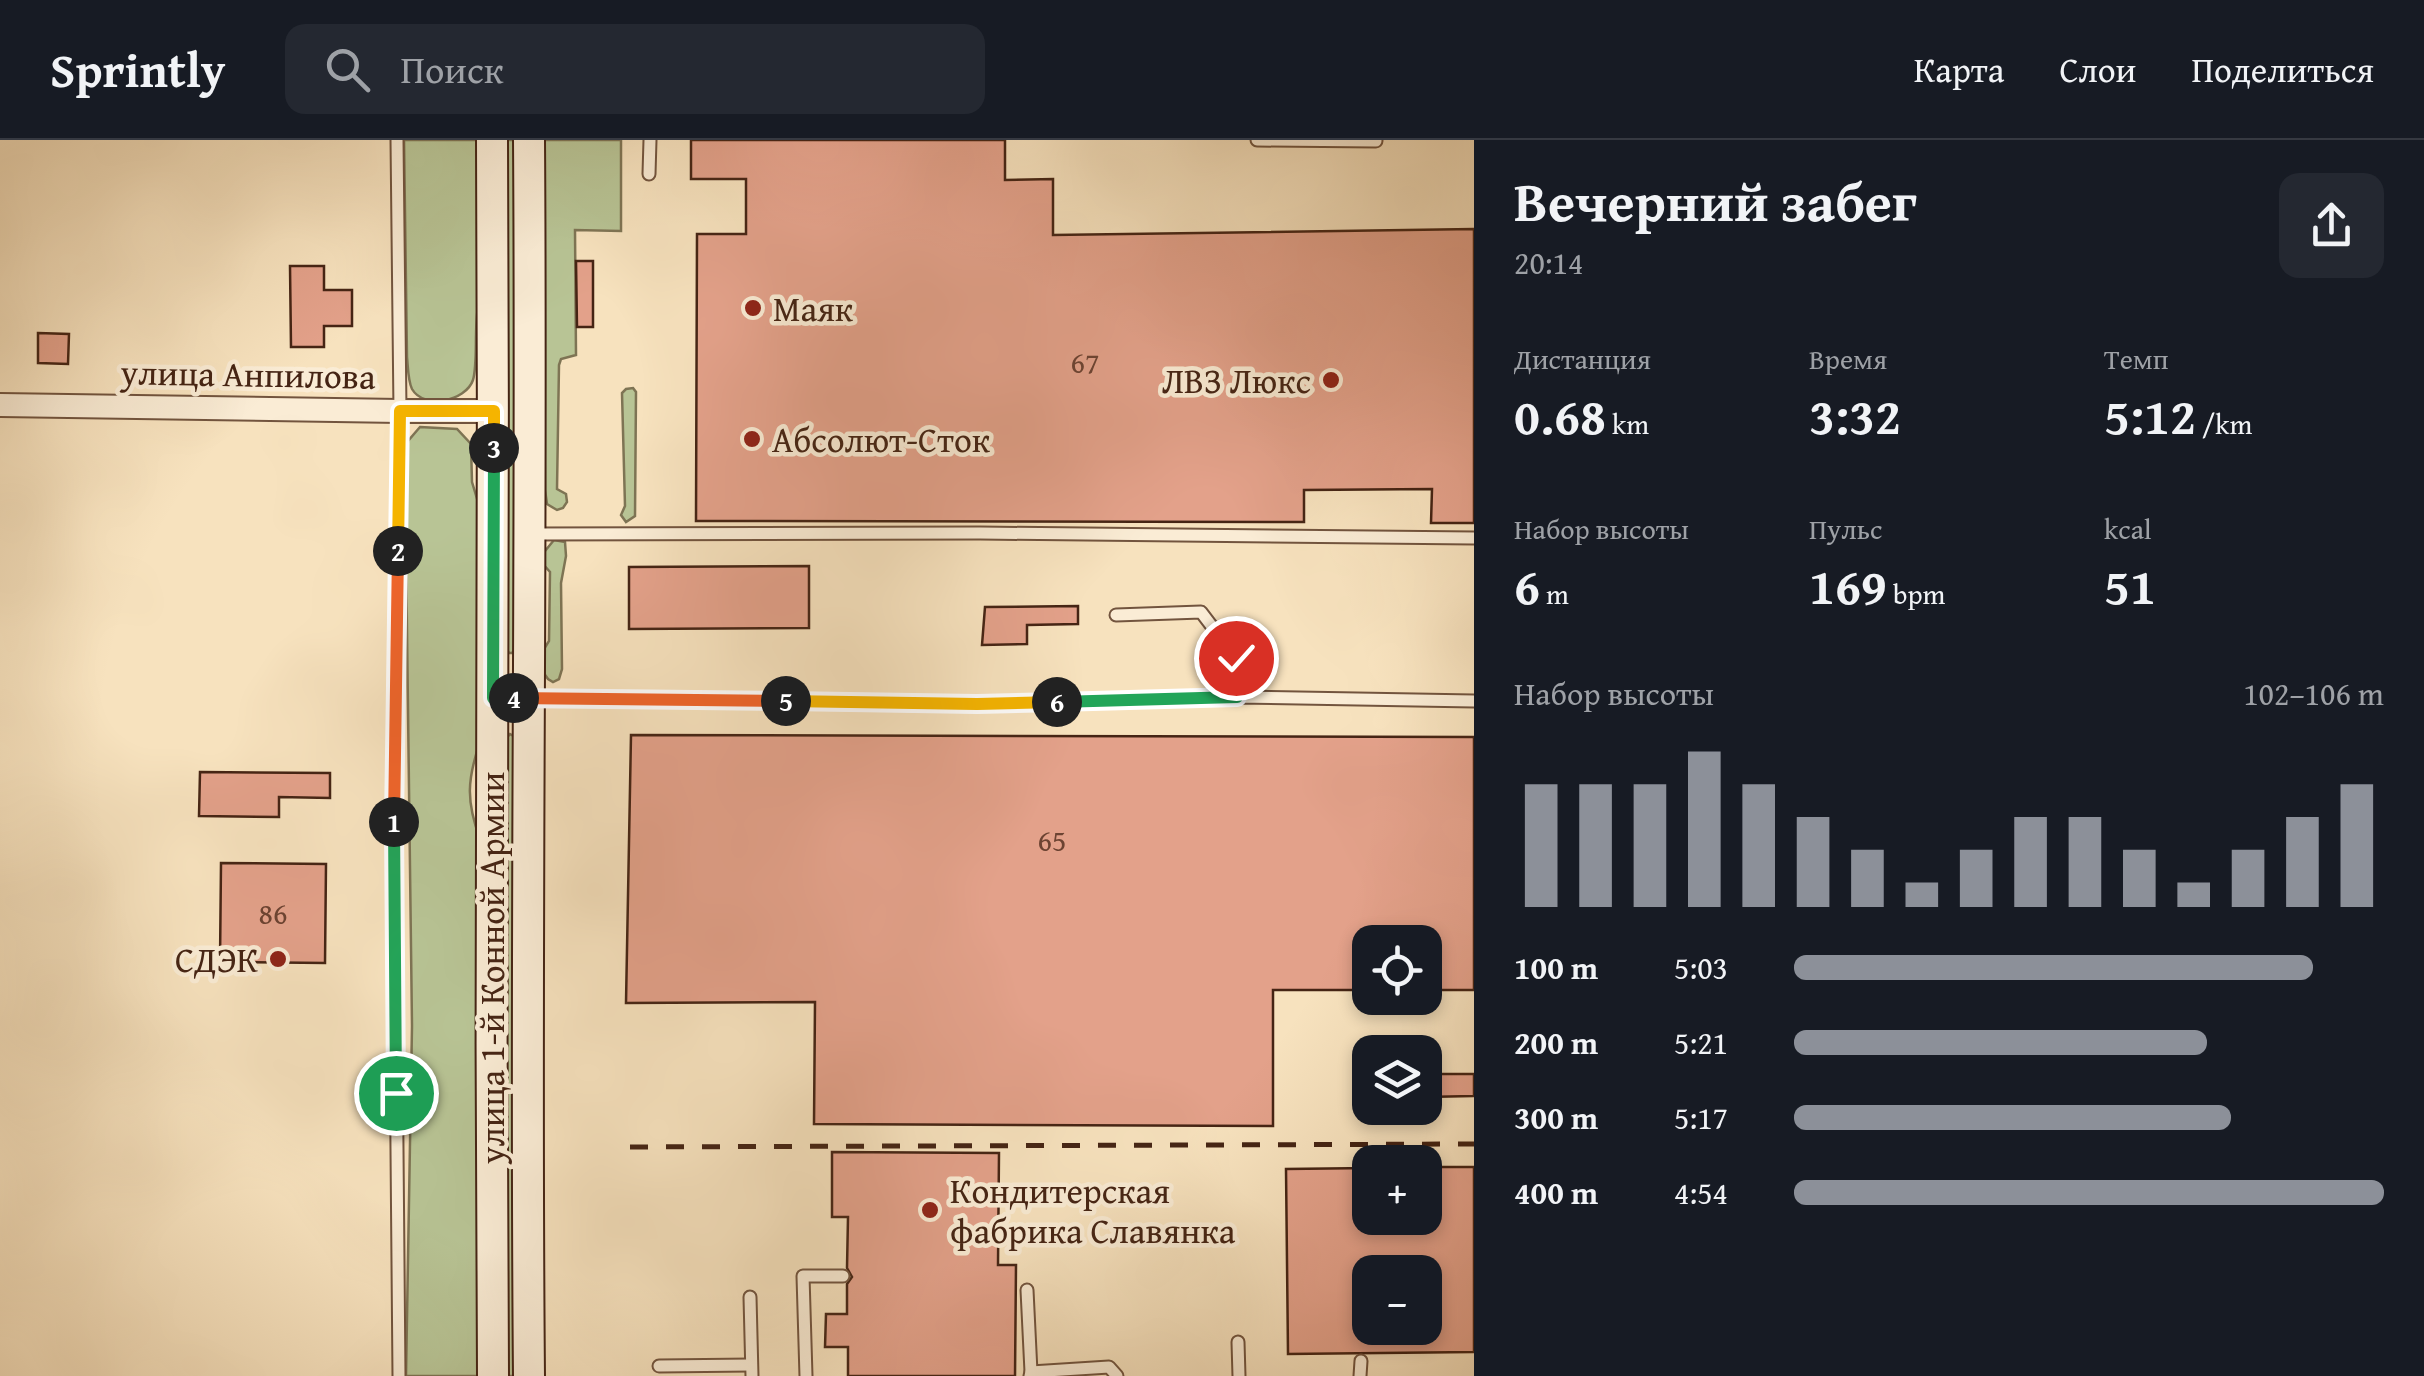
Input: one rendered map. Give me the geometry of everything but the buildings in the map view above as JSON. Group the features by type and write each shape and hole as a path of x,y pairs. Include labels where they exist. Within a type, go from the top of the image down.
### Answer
{"main road":[{"name":"улица 1-й Конной Армии","path":"492,140 493,1376"},
{"name":"улица 1-й Конной Армии","path":"528,140 529,1376"},
{"path":"493,698 530,698"}],"street":[{"name":"улица Анпилова","path":"0,405 494,411"}],"lane":[{"path":"397,140 400,411 394,811 398,1376"},
{"path":"650,140 650,174"},
{"path":"1258,140 1376,141"},
{"path":"530,534 1474,538"},
{"path":"1116,615 1200,612 1236,658 1237,697"},
{"path":"530,698 977,704 1237,697 1474,701"},
{"path":"806,1376 804,1276 843,1276"},
{"path":"1027,1290 1031,1374 1109,1367 1117,1376"},
{"path":"659,1366 752,1370 750,1297"},
{"path":"1238,1342 1239,1376"},
{"path":"1360,1376 1361,1361"}],"green space":[{"path":"404,140 480,140 474,373 469,387 444,400 418,396 409,378"},
{"path":"504,140 515,140 516,649 512,653 506,648"},
{"path":"542,140 621,140 621,231 575,230 576,355 561,359 559,365 557,489 566,494 567,502 557,510 547,504 545,490"},
{"path":"633,388 635,516 626,522 621,515 625,506 622,393"},
{"path":"420,427 457,429 471,444 472,482 478,502 480,742 470,790 480,839 479,1376 406,1376 412,1026 405,471 408,441"},
{"path":"554,540 565,542 566,556 561,583 562,669 559,679 553,682 543,672 541,654 549,641 550,572 542,563"},
{"path":"510,734 515,737 515,1376 504,1376 505,740"}],"railway":[{"path":"630,1147 1474,1144"}],"place":[{"name":"Маяк","path":"753,308"},
{"name":"ЛВЗ Люкс","path":"1331,380"},
{"name":"Абсолют-Сток","path":"752,439"},
{"name":"СДЭК","path":"278,959"},
{"name":"Кондитерская фабрика Славянка","path":"930,1210"}],"route":[{"path":"396,1093 394,811 400,411 494,411 493,698 977,704 1237,697 1236,658"}]}
